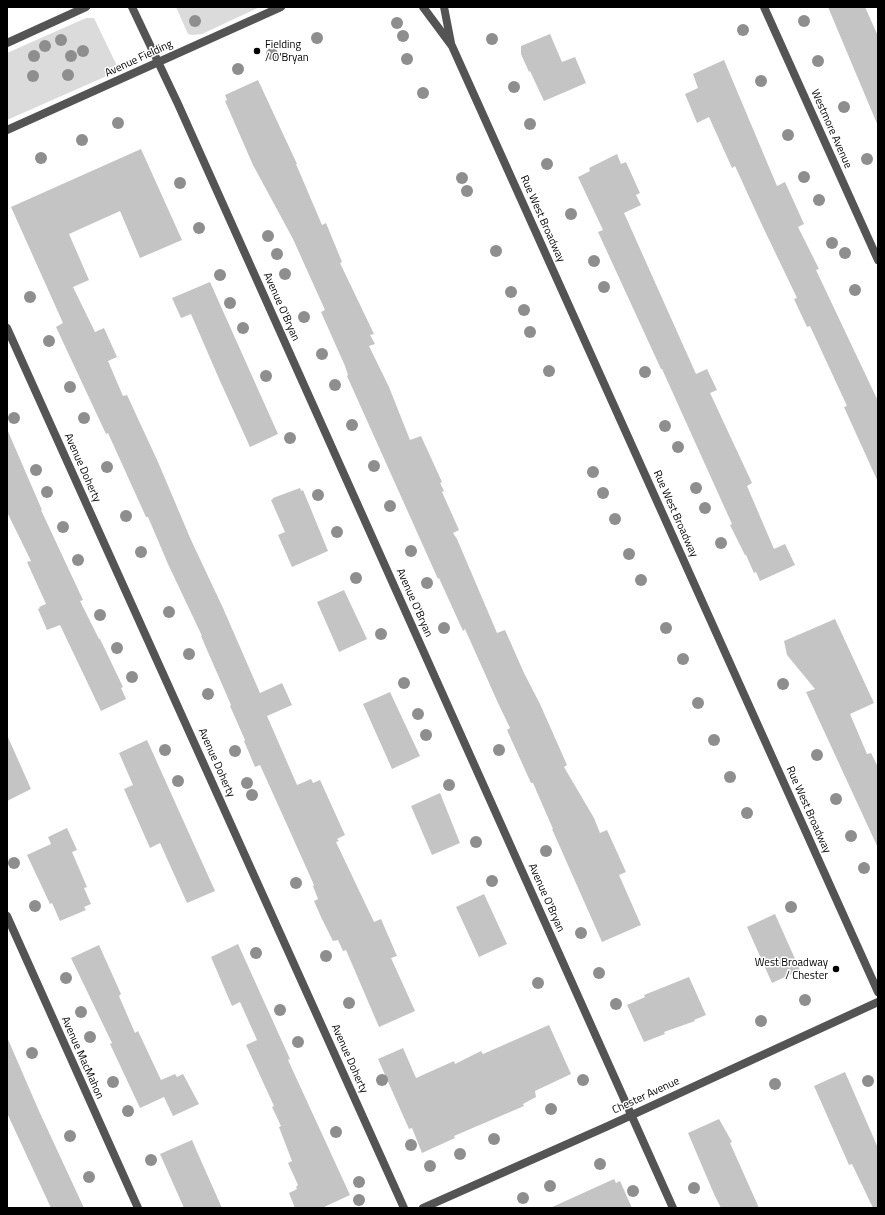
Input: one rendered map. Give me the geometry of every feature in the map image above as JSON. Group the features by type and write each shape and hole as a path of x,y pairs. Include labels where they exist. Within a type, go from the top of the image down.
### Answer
{"street":[{"path":"7,43 86,7"},
{"name":"Avenue O'Bryan","path":"132,7 673,1208"},
{"name":"Avenue Fielding","path":"7,130 281,7"},
{"name":"Rue West Broadway","path":"423,7 452,46 878,992"},
{"name":"Rue West Broadway","path":"444,7 452,46"},
{"name":"Westmore Avenue","path":"764,7 878,260"},
{"name":"Avenue Doherty","path":"7,328 404,1208"},
{"name":"Avenue MacMahon","path":"7,916 138,1208"},
{"name":"Chester Avenue","path":"423,1208 878,1002"}],"shaded area":[{"path":"176,7 260,7 202,34 192,35 188,34"},
{"path":"86,18 94,18 117,66 114,70 109,75 7,120 7,53"}],"building":[{"path":"828,7 865,7 878,36 878,126"},
{"path":"550,34 562,62 575,57 586,83 544,101 521,54 521,46"},
{"path":"724,60 777,186 785,182 804,224 798,227 819,269 816,270 878,401 878,482 844,407 847,406 810,326 807,327 794,299 797,298 735,166 732,168 709,117 697,123 685,94 698,88 693,74"},
{"path":"258,80 297,164 322,225 326,223 342,262 340,263 374,334 370,335 375,344 369,346 389,387 410,440 421,436 442,482 440,483 444,491 442,492 459,530 453,533 457,539 497,633 505,630 567,765 564,767 594,818 600,833 607,830 626,872 619,875 641,925 602,942 533,783 531,783 507,730 510,728 465,629 463,631 439,578 438,579 347,376 345,366 321,312 325,310 293,239 253,165 225,101 227,100 225,95"},
{"path":"141,149 182,240 140,258 120,211 69,234 89,280 73,287 95,332 104,328 117,357 108,361 123,396 127,395 158,462 191,540 223,608 260,693 282,683 292,705 267,716 297,785 311,779 313,783 320,780 345,835 337,839 339,841 336,842 374,922 381,919 397,956 391,958 415,1011 379,1027 346,950 343,951 338,940 333,941 321,917 314,901 318,899 313,886 314,885 288,827 260,765 255,767 202,636 168,564 148,517 146,517 108,433 106,434 56,327 63,323 11,207"},
{"path":"617,154 621,164 626,162 640,193 636,195 641,205 624,213 696,374 707,369 717,390 710,393 752,483 747,486 774,549 785,544 795,565 760,581 756,572 754,573 730,525 732,524 598,232 603,230 578,177 590,171 589,168"},
{"path":"210,282 278,434 250,447 191,314 181,318 172,298"},
{"path":"7,429 41,510 83,600 80,601 123,687 121,688 126,699 101,711 60,625 47,630 38,609 46,604 27,562 31,561 7,512"},
{"path":"300,488 301,491 303,490 328,551 292,567 278,535 285,532 271,500"},
{"path":"344,590 367,639 339,652 317,602"},
{"path":"835,619 874,703 850,714 867,754 871,753 878,767 878,848 806,692 815,689 787,655 784,641"},
{"path":"390,692 420,756 392,769 363,704"},
{"path":"7,735 31,789 7,801"},
{"path":"147,740 215,891 187,903 160,843 150,848 124,789 133,785 119,753"},
{"path":"440,793 460,843 432,855 411,806"},
{"path":"67,828 77,850 72,852 87,887 84,888 91,904 84,907 86,910 60,921 52,903 50,904 27,855 51,844 48,837"},
{"path":"484,894 507,944 479,957 456,907"},
{"path":"775,914 800,970 772,983 747,927"},
{"path":"238,944 290,1059 288,1060 350,1195 322,1208 295,1208 289,1193 297,1189 296,1187 298,1185 288,1163 292,1161 279,1127 281,1126 272,1107 274,1106 246,1045 257,1040 240,1002 232,1006 211,957"},
{"path":"99,945 121,994 119,996 135,1033 138,1031 161,1080 175,1074 177,1077 183,1074 199,1104 173,1116 164,1097 140,1108 110,1044 112,1043 71,958"},
{"path":"689,977 706,1015 644,1042 627,1005 645,997 644,995"},
{"path":"549,1025 571,1074 535,1091 536,1097 523,1104 524,1106 454,1136 455,1138 422,1153 412,1128 409,1129 378,1059 403,1048 416,1078 454,1061 455,1064 481,1051 483,1054"},
{"path":"7,1037 39,1111 84,1208 51,1208 7,1113"},
{"path":"845,1072 878,1148 878,1208 873,1208 852,1164 849,1165 814,1086"},
{"path":"719,1119 732,1142 730,1143 759,1208 721,1208 714,1194 688,1133"},
{"path":"192,1140 222,1208 184,1208 160,1154"},
{"path":"614,1179 616,1183 620,1181 632,1208 550,1208"}],"place":[{"name":"Fielding / O'Bryan","path":"257,51"},
{"name":"West Broadway / Chester","path":"836,969"}]}
